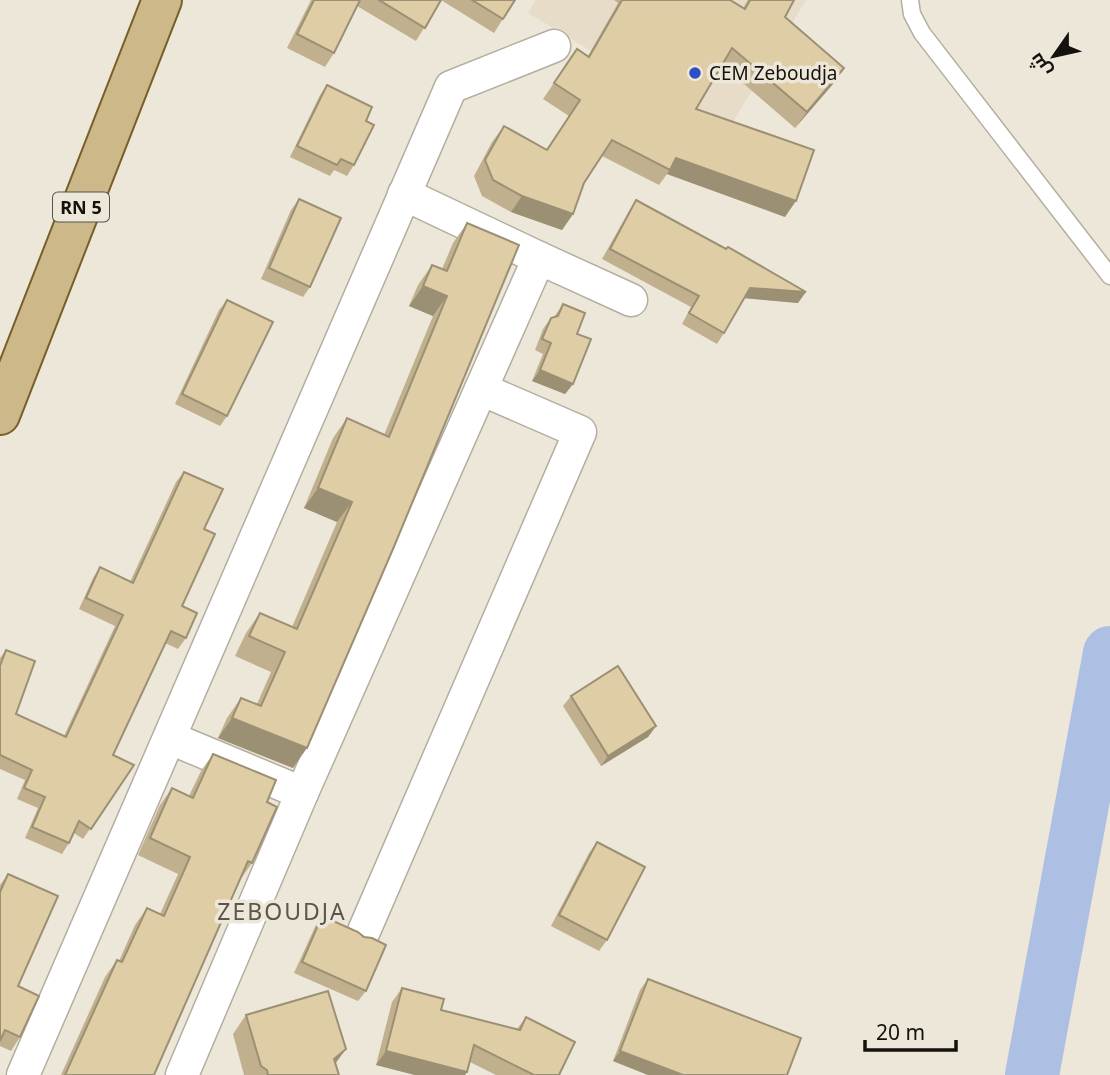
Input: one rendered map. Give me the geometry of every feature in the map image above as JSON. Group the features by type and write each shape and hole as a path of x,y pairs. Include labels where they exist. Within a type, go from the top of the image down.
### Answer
{"main road":[{"name":"RN 5","path":"0,415 162,0"}],"street":[{"path":"23,1075 452,87 554,46"},
{"path":"404,194 631,299"},
{"path":"182,1075 302,793 539,258"},
{"path":"364,931 580,432 481,389"},
{"path":"170,738 302,793"}],"lane":[{"path":"910,0 912,14 922,33 1110,275"}],"shaded area":[{"name":"CEM Zeboudja","path":"536,0 806,0 727,132 528,13"}],"building":[{"path":"314,0 360,0 334,53 297,34"},
{"path":"379,0 441,0 425,28"},
{"path":"472,0 515,0 503,19"},
{"path":"622,0 730,0 745,9 750,0 794,0 785,17 844,68 807,112 732,48 696,109 814,150 796,201 676,158 670,170 612,140 584,183 573,214 522,196 493,180 485,160 504,126 547,150 580,100 554,83 577,49 589,57"},
{"path":"327,85 372,107 366,121 374,125 354,165 341,159 337,165 297,146"},
{"path":"299,199 341,218 310,287 269,268"},
{"path":"636,200 726,249 728,247 806,292 750,288 724,333 689,313 699,296 610,249"},
{"path":"467,223 519,245 307,748 232,718 241,698 261,706 285,652 249,636 260,613 297,629 352,502 318,488 347,418 389,437 447,296 423,286 432,265 447,271"},
{"path":"227,300 273,322 227,416 182,394"},
{"path":"563,304 585,313 577,334 591,339 573,384 540,370 551,343 542,339 551,318 558,316"},
{"path":"184,472 223,489 204,529 215,534 182,606 197,613 186,638 171,631 113,755 134,765 91,829 79,821 69,843 32,827 45,797 24,788 32,770 0,755 0,666 6,650 35,661 16,714 66,737 123,615 86,598 100,567 133,583"},
{"path":"618,666 656,726 608,756 571,696"},
{"path":"213,754 276,780 267,802 277,807 252,863 248,861 154,1075 65,1075 117,960 122,962 147,908 164,916 190,857 150,838 172,788 193,798"},
{"path":"597,842 645,867 607,940 559,915"},
{"path":"8,874 58,896 18,986 39,996 20,1037 5,1030 0,1041 0,892"},
{"path":"322,916 386,945 366,991 302,962"},
{"path":"648,979 801,1038 787,1075 683,1075 620,1051"},
{"path":"402,988 444,999 441,1010 520,1030 526,1017 575,1042 559,1075 534,1075 474,1045 467,1072 386,1051"},
{"path":"328,991 346,1049 334,1059 339,1075 268,1075 267,1070 261,1066 246,1015"}],"waterway":[{"path":"1032,1075 1110,653"}],"place":[{"name":"CEM Zeboudja","path":"695,73"}],"district":[{"name":"ZEBOUDJA","path":"282,911"}]}
